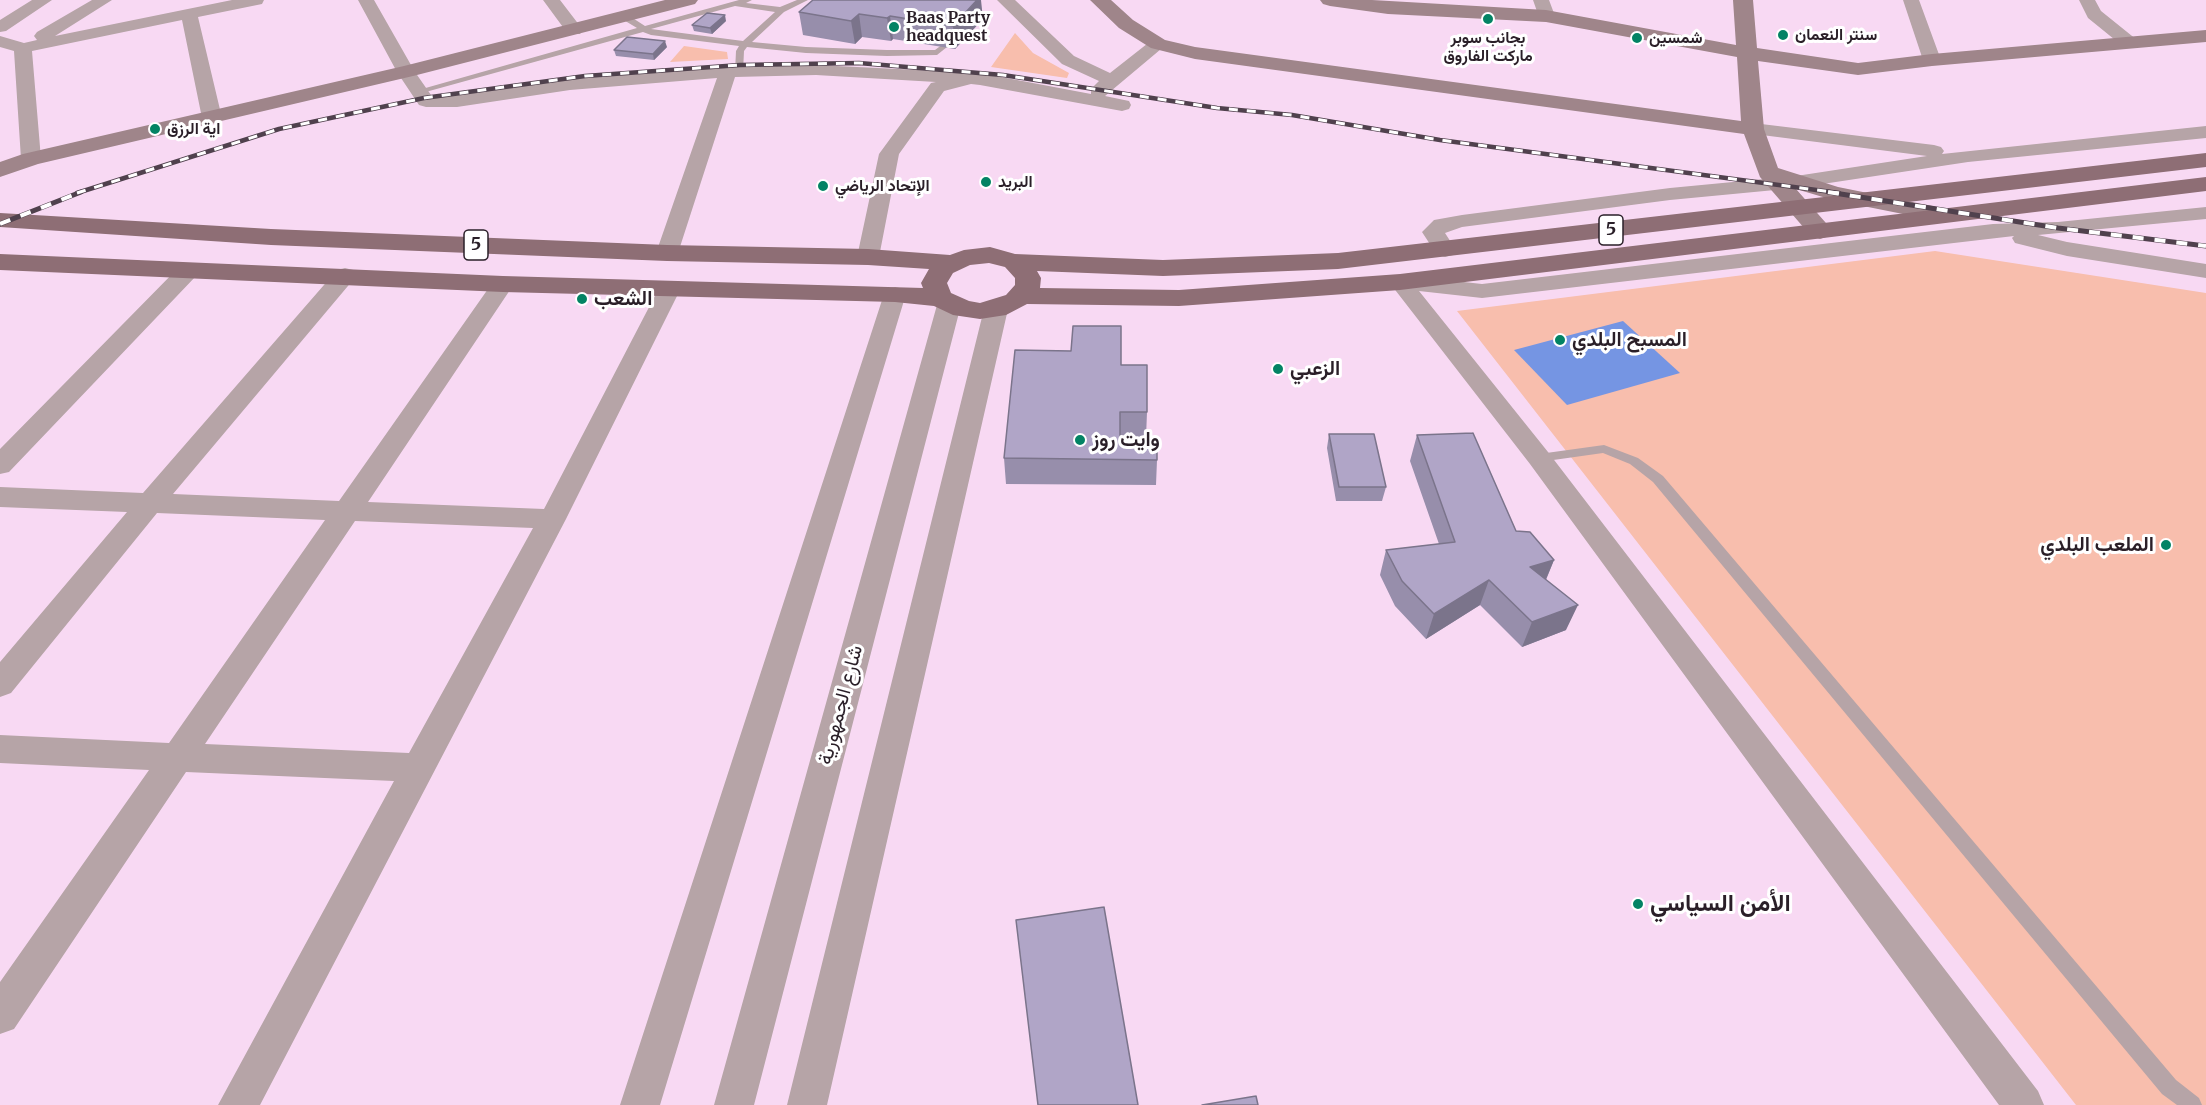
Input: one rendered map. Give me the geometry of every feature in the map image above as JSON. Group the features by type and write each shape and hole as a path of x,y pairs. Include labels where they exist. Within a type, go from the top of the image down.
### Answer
{"main road":[{"name":"5","path":"1014,262 1163,268 1338,261 2206,160"},
{"name":"5","path":"1009,302 1179,298 1400,282 2206,184"},
{"name":"5","path":"0,220 271,237 667,253 868,257 952,263"},
{"path":"984,255 1014,262 1023,269 1028,278 1028,287 1009,302 971,310 945,301 934,283 937,276 952,263 964,258 984,255"},
{"name":"5","path":"0,262 345,275 502,284 895,294 945,301"}],"street":[{"path":"0,27 44,0"},
{"path":"23,48 104,0"},
{"path":"0,41 23,48 256,0"},
{"path":"366,0 406,72 426,101 457,101 570,84 734,72 816,70 980,79 1122,105"},
{"path":"552,0 574,30"},
{"path":"0,170 31,159 406,72 688,0"},
{"path":"1005,0 1068,60 1112,81"},
{"path":"1100,0 1126,24 1158,44 1195,53 1968,156"},
{"path":"1330,0 1388,4 1543,8 1748,53 1858,69 1932,60 2206,36"},
{"path":"1743,0 1753,129 1797,206 1820,231"},
{"path":"1911,0 1932,60"},
{"path":"2087,0 2094,14 2131,44"},
{"path":"189,15 212,118"},
{"path":"1096,100 1100,89 1158,44"},
{"path":"23,48 31,159"},
{"path":"667,253 734,72"},
{"path":"868,257 889,154 938,87 980,79"},
{"path":"1445,250 1433,232 1442,225 1462,221 1968,156 2206,132"},
{"path":"1780,179 1862,199 1943,215 2067,249 2206,271"},
{"path":"1400,282 1482,291 1994,230 2058,228 2206,213"},
{"path":"0,465 189,270"},
{"path":"0,684 152,501 345,275"},
{"path":"1400,282 1539,458 2024,1105"},
{"path":"0,1015 349,510 502,284"},
{"path":"238,1105 552,519 670,288"},
{"path":"640,1105 895,294"},
{"name":"شارع الجمهورية","path":"734,1105 945,301"},
{"path":"807,1105 1009,302"},
{"path":"0,497 152,501 552,519"},
{"path":"0,749 419,768"}],"lane":[{"path":"419,91 748,0"},
{"path":"734,72 740,51 745,44 781,10 804,0"},
{"path":"734,4 781,10"},
{"path":"625,17 651,33 806,50 907,53 937,52 943,47"},
{"path":"1539,458 1604,449 1634,461 1658,479 2169,1087 2192,1105"}],"shaded area":[{"path":"1015,33 1033,53 1069,73 1067,78 991,67"},
{"path":"684,46 727,52 728,59 670,62"},
{"path":"1935,251 2206,293 2206,1105 2076,1105 1457,311"}],"water":[{"path":"1623,321 1680,373 1567,405 1514,350"}],"building":[{"path":"813,0 977,0 953,26 890,16 887,18 859,14 851,21 799,12"},
{"path":"707,13 725,15 710,28 692,25"},
{"path":"627,37 665,41 653,54 614,50"},
{"path":"1073,326 1121,326 1121,365 1147,365 1147,412 1120,412 1120,439 1157,439 1157,460 1004,458 1015,350 1071,351"},
{"path":"1473,433 1516,531 1530,532 1554,560 1530,567 1578,605 1532,622 1489,580 1434,614 1402,581 1386,550 1455,542 1417,435"},
{"path":"1329,434 1374,434 1386,487 1339,487"},
{"path":"1104,907 1138,1105 1038,1105 1016,920"},
{"path":"1256,1096 1258,1105 1202,1105"}],"railway":[{"path":"77,193 279,129 424,98 585,76 740,65 859,63 1003,75 1217,108 1292,115 1440,140 1839,193"},
{"path":"0,224 81,192"},
{"path":"1828,192 2058,228 2206,246"}],"place":[{"name":"بجانب سوبر ماركت الفاروق","path":"1488,19"},
{"name":"Baas Party headquest","path":"894,27"},
{"name":"سنتر النعمان","path":"1783,35"},
{"name":"شمسين","path":"1637,38"},
{"name":"اية الرزق","path":"155,129"},
{"name":"البريد","path":"986,182"},
{"name":"الإتحاد الرياضي","path":"823,186"},
{"name":"الشعب","path":"582,299"},
{"name":"المسبح البلدي","path":"1560,340"},
{"name":"الزعبي","path":"1278,369"},
{"name":"وايت روز","path":"1080,440"},
{"name":"الملعب البلدي","path":"2166,545"},
{"name":"الأمن السياسي","path":"1638,904"}]}
